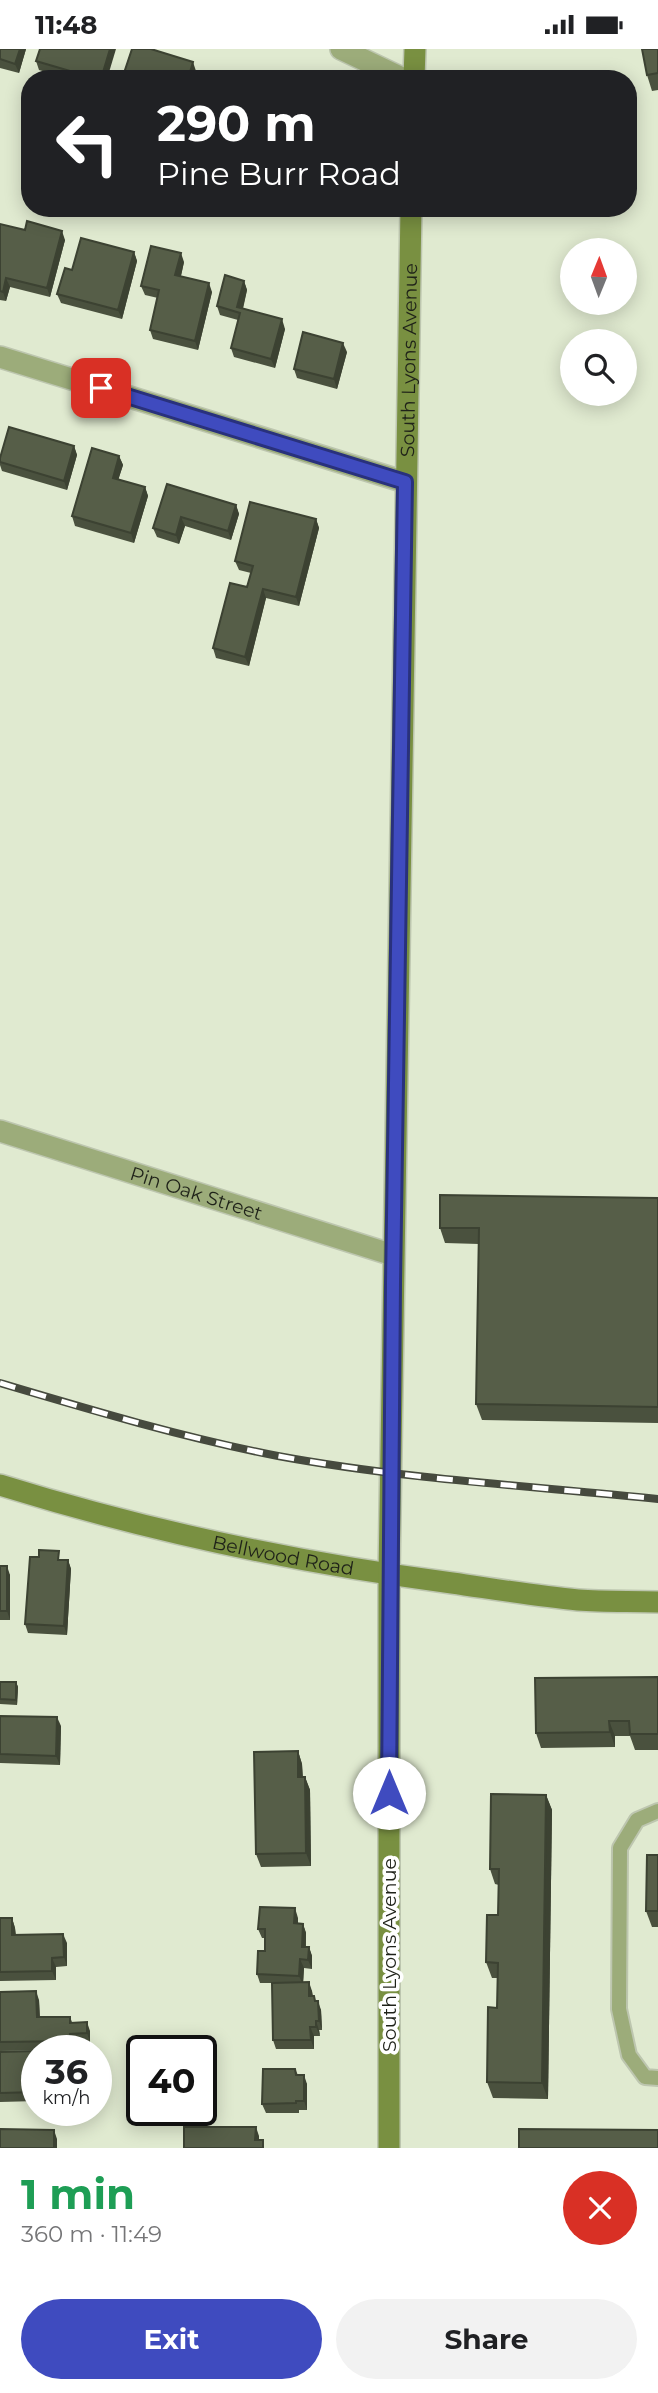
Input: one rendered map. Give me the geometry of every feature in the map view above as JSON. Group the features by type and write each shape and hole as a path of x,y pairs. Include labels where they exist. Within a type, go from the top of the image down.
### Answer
{"street":[{"path":"341,49 385,70"},
{"path":"414,70 415,49"},
{"name":"South Lyons Avenue","path":"389,2148 389,1575 411,217"},
{"path":"0,357 405,482"},
{"name":"Pin Oak Street","path":"0,1131 393,1255"},
{"name":"Bellwood Road","path":"0,1485 129,1523 389,1575 580,1600 658,1602"}],"lane":[{"path":"658,1811 636,1820 620,1848 618,1900 619,2009 629,2055 645,2077 658,2078"}],"building":[{"path":"0,49 20,49 15,64 0,59"},
{"path":"40,49 110,49 104,70 66,70 36,61"},
{"path":"132,49 151,49 193,62 191,70 125,70"},
{"path":"642,49 658,49 658,73 647,75"},
{"path":"27,221 62,231 47,288 6,278 3,292 0,291 0,224 25,230"},
{"path":"81,238 134,252 118,310 57,294 65,268 72,270"},
{"path":"151,246 181,253 175,275 209,283 195,341 150,330 159,290 141,286"},
{"path":"225,275 244,281 237,307 282,319 271,359 231,348 240,313 217,306"},
{"path":"303,332 343,343 334,379 294,369"},
{"path":"9,427 74,446 64,481 0,462"},
{"path":"92,448 119,456 113,478 145,487 131,533 72,516"},
{"path":"167,484 236,505 228,531 181,517 176,535 153,528"},
{"path":"250,502 316,519 296,597 263,589 245,657 213,648 230,583 247,587 253,566 235,561"},
{"path":"440,1195 658,1198 658,1407 476,1404 479,1228 440,1228"},
{"path":"39,1550 59,1551 58,1560 68,1560 64,1626 25,1624 30,1557 39,1557"},
{"path":"0,1566 7,1566 7,1611 0,1611"},
{"path":"658,1677 658,1734 630,1734 629,1721 609,1721 610,1732 536,1733 535,1678"},
{"path":"0,1682 16,1682 16,1700 0,1699"},
{"path":"0,1716 57,1717 56,1756 0,1754"},
{"path":"298,1751 298,1777 305,1777 306,1853 256,1854 254,1752"},
{"path":"491,1794 546,1795 542,2083 487,2082 488,2007 497,2008 498,1963 486,1962 487,1915 498,1915 499,1869 490,1869"},
{"path":"647,1855 658,1855 658,1911 646,1911"},
{"path":"260,1907 295,1908 294,1923 303,1924 302,1947 309,1947 308,1960 300,1959 299,1976 257,1974 258,1951 265,1951 265,1929 258,1929"},
{"path":"0,1918 12,1918 12,1935 63,1934 64,1957 52,1958 52,1971 0,1972"},
{"path":"309,1982 309,1996 314,1996 315,2001 318,2001 319,2021 316,2021 316,2027 310,2027 311,2040 273,2040 272,1983"},
{"path":"36,1991 37,2017 70,2017 70,2023 87,2022 87,2033 21,2035 21,2042 0,2042 0,1992"},
{"path":"21,2051 21,2092 0,2093 0,2052"},
{"path":"263,2069 295,2069 296,2075 304,2075 304,2101 262,2104"},
{"path":"184,2127 256,2127 255,2140 263,2140 263,2148 184,2148"},
{"path":"0,2129 54,2130 54,2148 0,2148"},
{"path":"519,2129 658,2130 658,2148 519,2148"}],"railway":[{"path":"0,1383 173,1432 278,1456 420,1476 658,1499"}],"route":[{"path":"101,388 405,482 389,1575 389,1793"}]}
